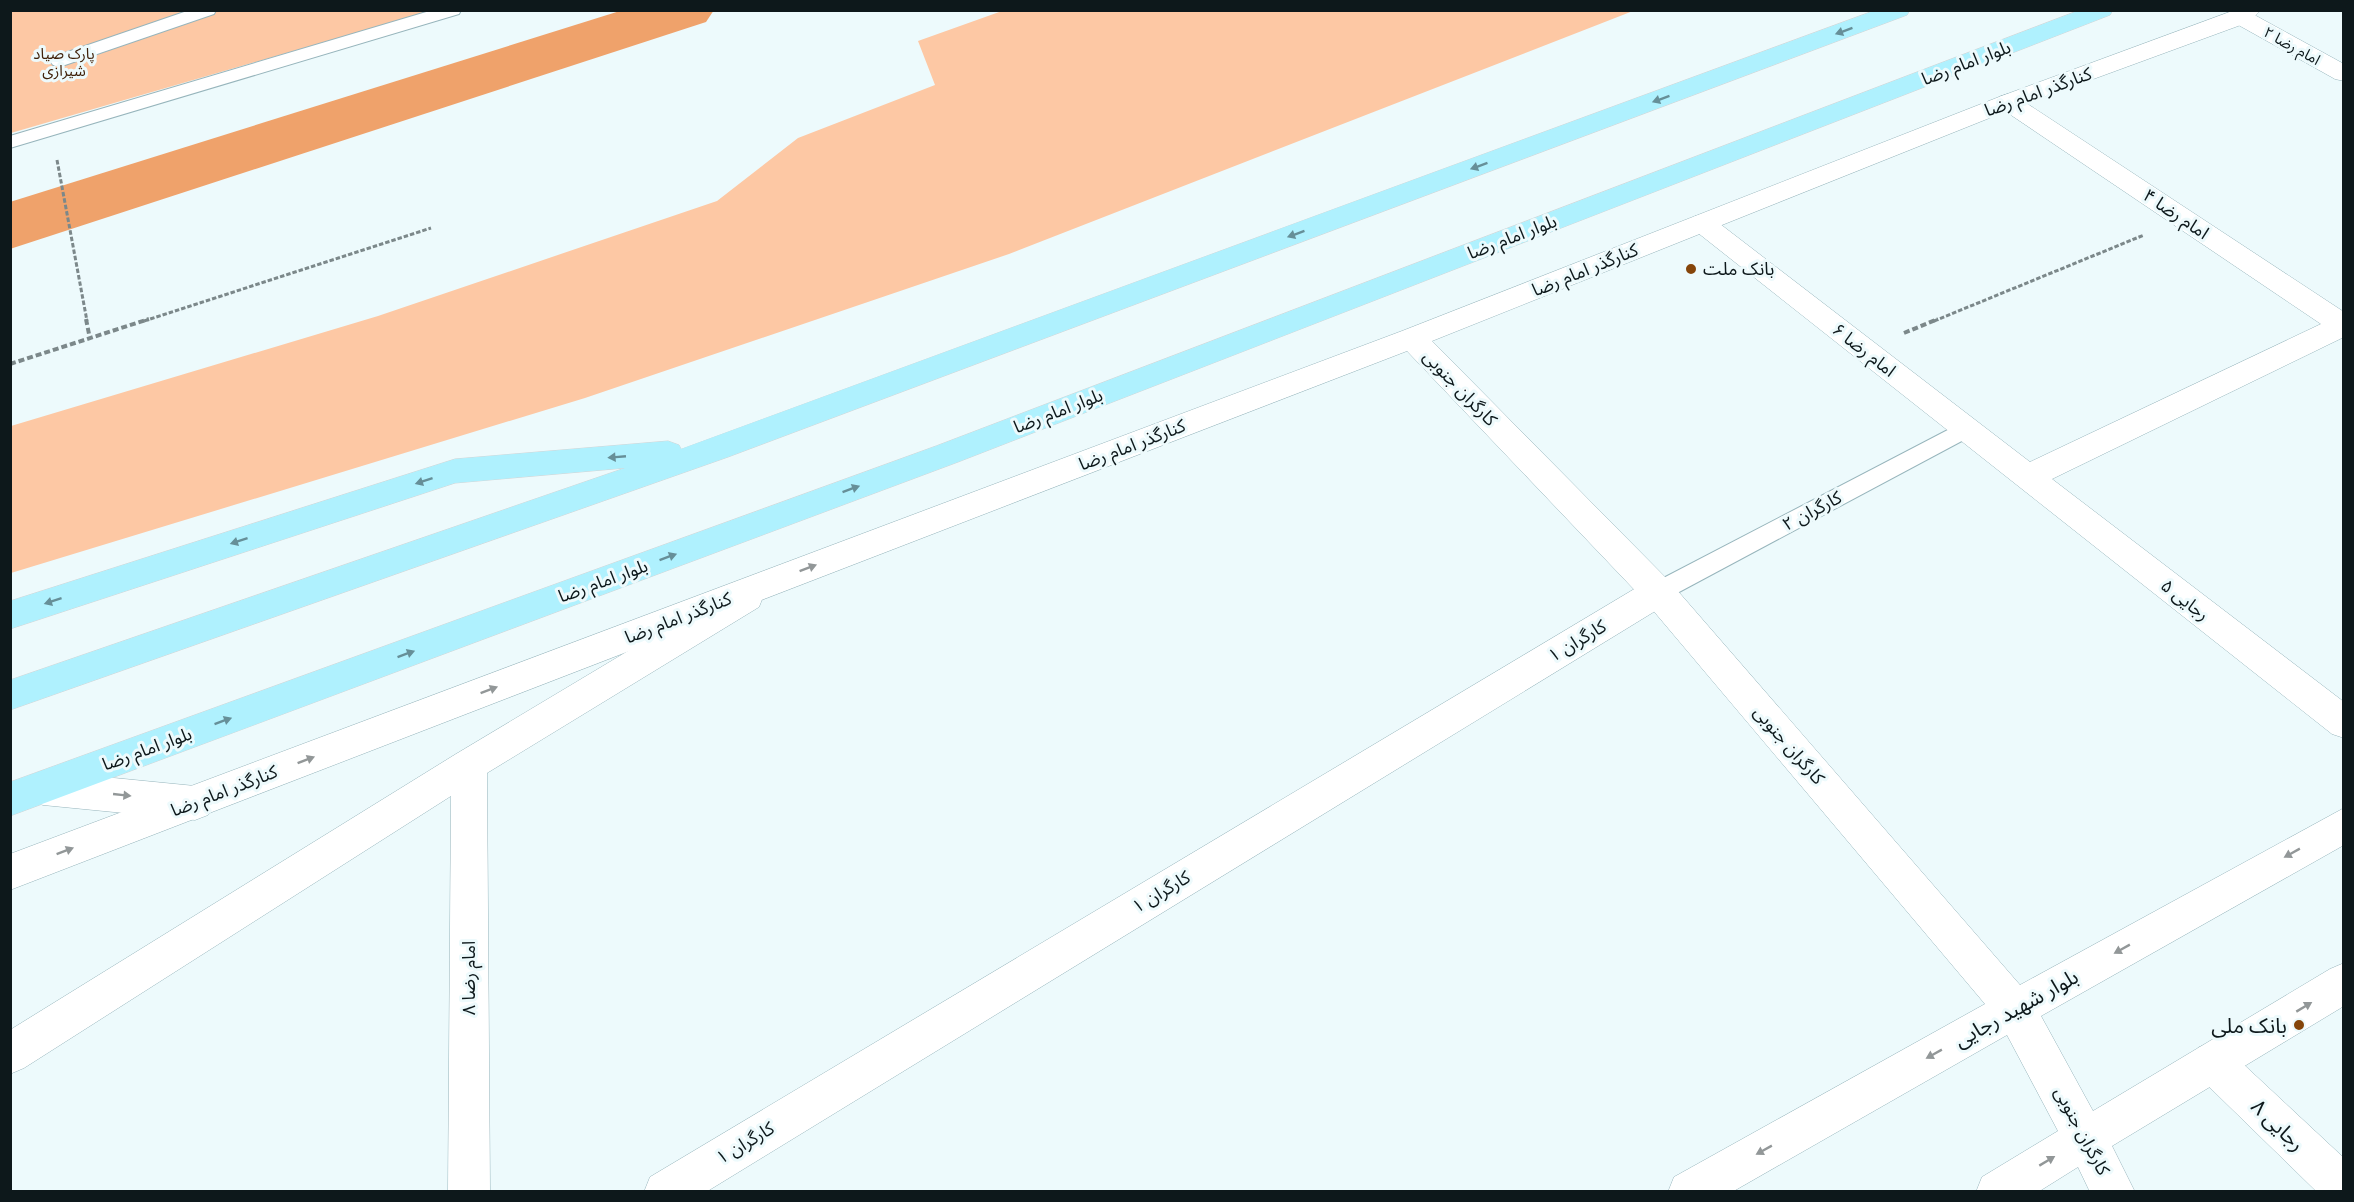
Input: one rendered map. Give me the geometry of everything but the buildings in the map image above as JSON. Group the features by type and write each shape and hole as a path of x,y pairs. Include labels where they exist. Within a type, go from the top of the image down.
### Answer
{"main road":[{"path":"10,695 717,448 1899,10"},
{"name":"بلوار امام رضا","path":"27,794 936,458 2102,10"},
{"path":"10,615 455,471 717,448"}],"street":[{"name":"امام رضا ۲","path":"2246,14 2343,74"},
{"name":"کنارگذر امام رضا","path":"10,872 1412,338 2008,102 2246,14"},
{"name":"امام رضا ۴","path":"2008,102 2343,326"},
{"name":"امام رضا ۶","path":"1702,224 2027,477"},
{"path":"2027,477 2343,326"},
{"name":"کارگران جنوبی","path":"1412,338 1658,592 2015,1009 2114,1191"},
{"name":"رجایی ۵","path":"2027,477 2343,723"},
{"path":"10,1054 469,765 774,581"},
{"name":"کارگران ۱","path":"665,1191 1658,592"},
{"name":"امام رضا ۸","path":"469,765 469,1191"},
{"path":"27,794 195,803"},
{"name":"بلوار شهید رجایی","path":"1689,1191 2343,825"},
{"path":"1997,1191 2343,983"},
{"name":"رجایی ۸","path":"2212,1062 2343,1188"}],"lane":[{"path":"59,61 208,10"},
{"path":"10,142 453,10"},
{"name":"کارگران ۲","path":"1658,592 1965,429"}],"path":[{"path":"52,130 90,339"},
{"path":"1864,350 2183,219"},
{"path":"10,364 431,228"}],"green space":[{"name":"پارک صیاد شیرازی","path":"11,11 431,11 11,133"},
{"path":"1002,11 1633,11 1009,254 585,398 11,573 11,426 378,316 717,201 798,138 935,85 918,41"}],"waterway":[{"path":"10,226 685,10"}],"place":[{"name":"بانک ملت","path":"1691,269"},
{"name":"بانک ملی","path":"2299,1025"}]}
